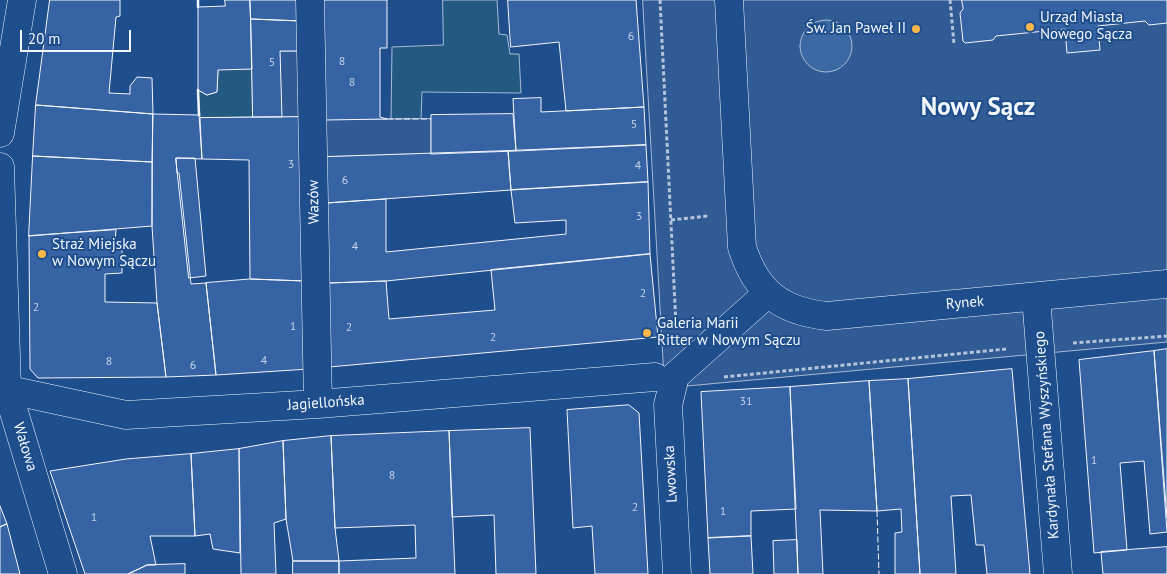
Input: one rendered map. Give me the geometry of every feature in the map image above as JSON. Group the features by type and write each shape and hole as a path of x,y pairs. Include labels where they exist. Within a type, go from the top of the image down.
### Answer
{"street":[{"path":"0,133 22,0"},
{"name":"Wazów","path":"310,0 318,404"},
{"name":"Rynek","path":"729,0 742,246 747,264 756,280 768,294 786,306 806,314 828,316 1167,284"},
{"name":"Wałowa","path":"0,167 4,388 63,574"},
{"path":"665,377 768,294"},
{"name":"Kardynała Stefana Wyszyńskiego","path":"1036,297 1058,574"},
{"name":"Jagiellońska","path":"4,388 126,415 318,404 665,377"},
{"name":"Lwowska","path":"665,377 677,574"}],"path":[{"path":"660,0 676,325 665,346 665,377"},
{"path":"950,0 954,44"},
{"path":"671,220 714,215"},
{"path":"1069,344 1167,336"},
{"path":"723,377 1016,348"}],"shaded area":[{"path":"443,0 497,0 499,34 507,35 510,54 519,54 521,93 422,92 421,119 391,119 392,47 443,45"},
{"path":"643,0 1167,0 1167,342 665,388"},
{"path":"821,20 831,20 840,24 848,32 852,46 848,60 840,68 831,72 821,72 812,68 804,60 800,51 800,41 804,32 812,24"},
{"path":"280,51 303,51 304,117 282,117"},
{"path":"252,69 253,117 200,118 198,90 207,95 217,92 218,70"},
{"path":"431,119 431,154 325,157 326,120"}],"building":[{"path":"50,0 120,0 120,16 116,17 109,93 130,94 130,86 137,77 152,78 153,114 36,105"},
{"path":"225,0 250,0 252,69 218,70 217,92 207,95 198,90 198,7 225,6"},
{"path":"250,0 300,0 301,21 251,19"},
{"path":"322,0 387,0 387,48 380,48 380,117 387,119 326,120"},
{"path":"508,0 636,0 644,107 566,111 559,42 511,47"},
{"name":"Urząd Miasta Nowego Sącza","path":"962,0 1167,0 1167,23 1149,25 1145,21 1098,26 1100,50 1067,53 1065,29 996,36 993,40 965,43 963,41 960,13 963,9"},
{"path":"251,19 301,21 303,51 280,51 282,117 253,117"},
{"path":"541,98 541,112 644,107 646,145 516,151 513,99"},
{"path":"36,105 153,114 152,162 33,156"},
{"path":"153,114 199,115 202,159 176,158 191,284 206,283 216,375 166,377 157,303 152,226"},
{"path":"513,114 516,151 431,154 431,115"},
{"path":"304,117 305,281 250,279 249,160 202,159 200,118"},
{"path":"646,145 648,182 511,190 508,151"},
{"path":"508,151 511,190 326,203 325,157"},
{"path":"33,156 152,162 152,226 29,236"},
{"path":"176,158 195,158 206,276 189,278"},
{"path":"648,182 650,254 386,281 328,283 326,203 386,199 386,252 566,234 566,220 515,223 511,190"},
{"path":"116,230 115,244 122,244 122,273 105,274 105,302 157,303 166,377 38,378 30,369 29,236"},
{"path":"650,254 658,337 329,367 328,283 386,281 389,319 495,310 491,270"},
{"path":"250,279 305,281 309,369 216,375 206,283"},
{"path":"1167,349 1167,518 1154,351"},
{"path":"1154,351 1167,532 1150,534 1144,461 1120,463 1127,550 1094,553 1079,360"},
{"path":"1012,369 1030,574 987,574 984,545 976,545 971,495 951,496 956,574 920,574 908,379"},
{"path":"908,379 920,574 895,574 895,533 902,532 901,509 877,511 869,381"},
{"path":"869,381 877,511 820,510 823,574 798,574 790,387"},
{"path":"790,387 796,509 751,511 751,536 708,538 701,392"},
{"path":"629,405 639,413 648,574 595,574 592,526 573,528 567,410"},
{"path":"530,428 536,574 496,574 494,515 452,517 449,431"},
{"path":"449,431 455,574 339,574 339,561 416,558 415,525 335,528 331,436"},
{"path":"331,436 335,528 339,561 293,561 286,519 283,441"},
{"path":"283,441 286,519 274,523 276,574 241,574 239,449"},
{"path":"239,449 240,553 213,549 210,534 195,536 191,454"},
{"path":"191,454 195,536 150,536 156,565 147,565 128,574 85,574 50,471 126,459"},
{"path":"0,506 7,524 0,527"},
{"path":"7,524 20,574 0,574 0,527"},
{"path":"751,536 753,574 710,574 708,538"},
{"path":"797,540 798,574 774,574 773,541"},
{"path":"1167,547 1167,574 1103,574 1101,552"},
{"path":"293,561 339,561 339,574 293,574"},
{"path":"185,564 185,574 128,574 147,565"}],"fence":[{"path":"387,119 431,119"},
{"path":"877,511 879,574"}],"wall":[{"path":"198,0 198,7"},
{"path":"198,90 199,115"}],"place":[{"name":"Urząd Miasta Nowego Sącza","path":"1030,27"},
{"name":"Św. Jan Paweł II","path":"916,29"},
{"name":"Straż Miejska w Nowym Sączu","path":"42,254"},
{"name":"Galeria Marii Ritter w Nowym Sączu","path":"647,333"}],"district":[{"name":"Nowy Sącz","path":"978,108"}]}
